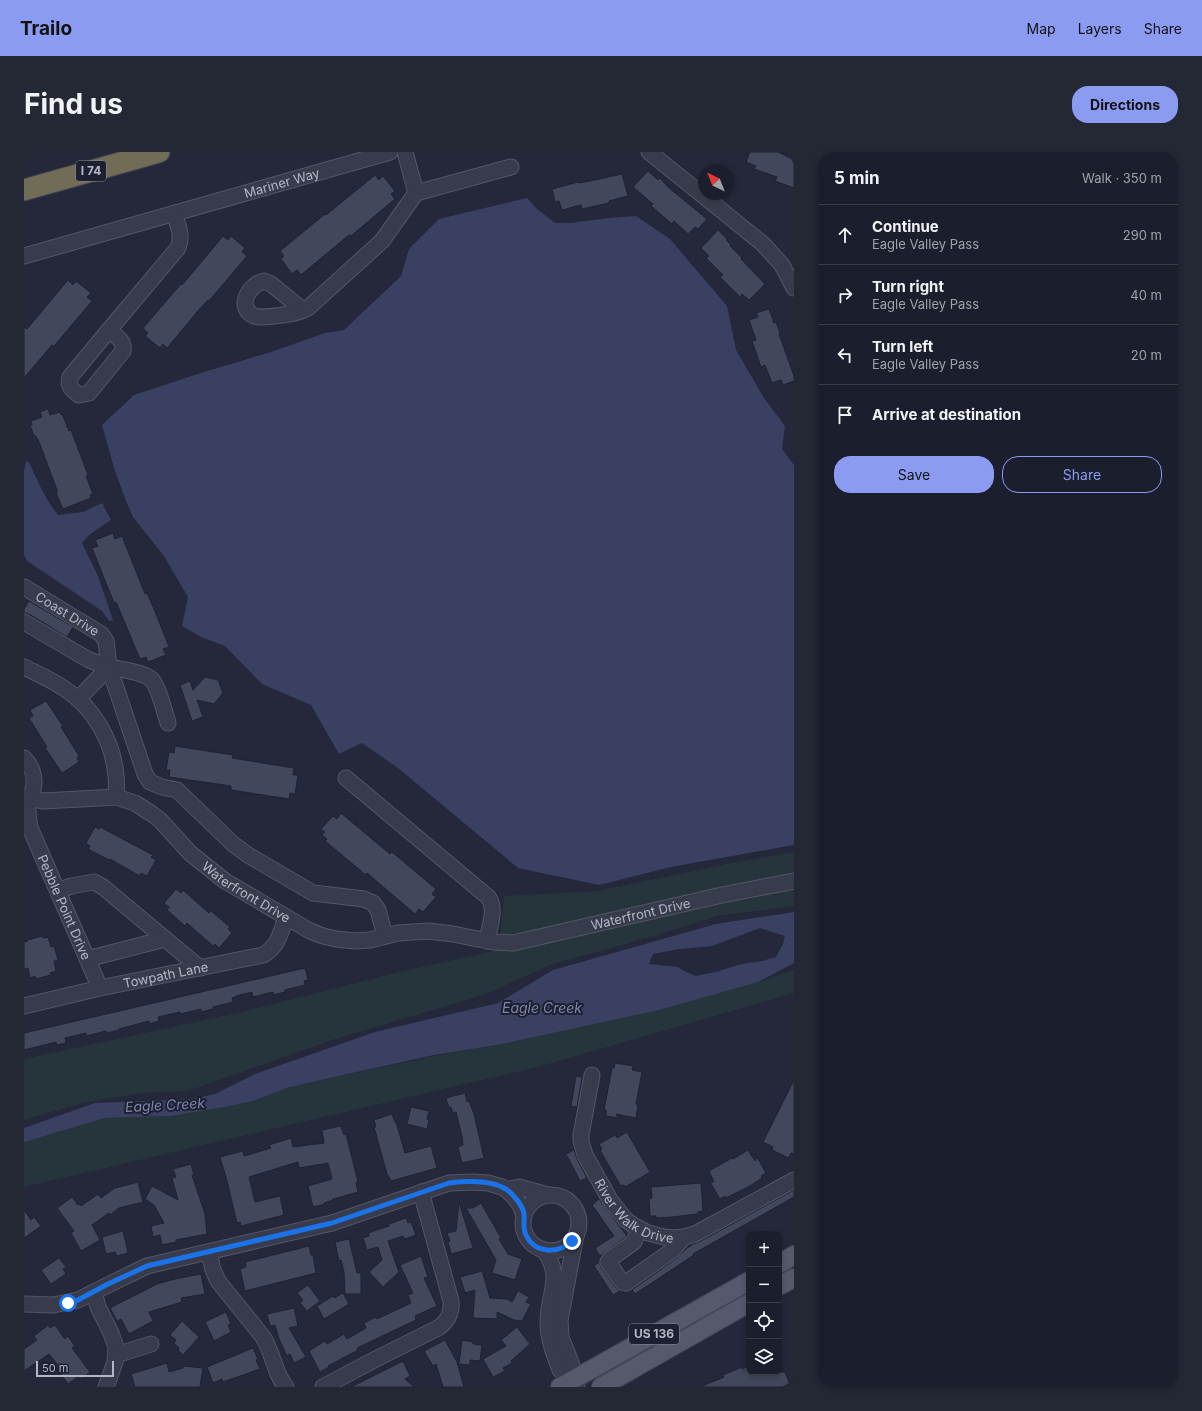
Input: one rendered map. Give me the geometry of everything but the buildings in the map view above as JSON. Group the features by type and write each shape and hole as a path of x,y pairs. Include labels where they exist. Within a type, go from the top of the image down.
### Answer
{"highway":[{"name":"I 74","path":"24,190 159,152"}],"main road":[{"path":"782,1262 794,1255"},
{"path":"782,1284 794,1278"},
{"name":"US 136","path":"570,1382 746,1283"},
{"name":"US 136","path":"601,1387 746,1305"}],"street":[{"name":"Mariner Way","path":"24,256 390,152"},
{"path":"405,152 416,193"},
{"path":"658,154 763,244 782,265 794,288"},
{"path":"303,310 308,308 382,241 416,193 511,168"},
{"path":"109,330 178,248 181,240 181,234 174,213"},
{"name":"Coast Drive","path":"24,587 104,636 107,646 109,667 145,774 150,782 162,787 177,790 233,844 248,855 313,893 364,899 373,903 378,910 385,936"},
{"path":"24,622 89,660 109,667 132,671 151,678 156,685 168,723"},
{"path":"24,667 57,684 78,699 93,716 107,740 115,768 116,797"},
{"path":"78,699 109,667"},
{"name":"Pebble Point Drive","path":"24,758 30,766 34,780 33,790 27,798 27,815 30,828 100,988"},
{"path":"346,778 488,897 491,903 492,917 487,941"},
{"name":"Waterfront Drive","path":"27,798 43,801 116,797 134,803 152,814 190,853 237,889 314,933 336,939 356,941 370,940 413,931 438,931 487,941 513,943 722,894 794,881"},
{"path":"58,891 71,886 94,882 103,887 200,968"},
{"name":"Towpath Lane","path":"24,1006 100,988 258,957 266,954 272,949 278,940 286,917"},
{"path":"87,959 165,939"},
{"name":"River Walk Drive","path":"592,1075 581,1135 582,1148 615,1208 626,1220 639,1229 664,1237 684,1237 702,1231 794,1180"},
{"path":"24,1304 58,1305 78,1300 147,1266 332,1223 440,1185 464,1181 488,1184 507,1190 519,1188 561,1197 569,1201 578,1218 578,1230 560,1320 561,1337 572,1365 570,1382"},
{"path":"507,1190 520,1205 524,1215 523,1225 526,1235 532,1243 544,1250 556,1250 566,1246 572,1241 578,1230"},
{"path":"323,1387 441,1326 446,1322 451,1310 451,1301 421,1192"},
{"path":"524,1215 532,1203 539,1198 548,1195"},
{"path":"639,1229 634,1242 608,1262 622,1282 626,1283 673,1250 684,1237"},
{"path":"544,1250 550,1262 554,1279 554,1288 548,1320 550,1337 560,1370 570,1382"},
{"path":"209,1252 216,1278 263,1337 269,1348 280,1378 286,1387"},
{"path":"94,1292 98,1307 116,1347 114,1368 106,1387"},
{"path":"116,1355 151,1344"}],"shaded area":[{"path":"794,852 794,906 717,916 654,936 550,965 484,995 335,1039 188,1091 143,1093 82,1103 24,1120 24,1059 237,1013 403,971 499,950 504,896 597,891 732,863"},
{"path":"794,970 794,993 538,1067 24,1187 24,1140 105,1118 171,1116 261,1098 293,1086 448,1053 497,1045 761,981"}],"water":[{"path":"527,198 537,209 555,223 570,223 636,216 670,239 727,306 736,350 764,398 785,426 782,449 794,465 794,845 671,867 599,885 518,868 398,768 362,743 339,754 311,705 262,684 225,646 201,637 182,626 188,597 164,556 133,517 126,501 115,471 102,425 134,395 271,352 325,333 344,330 401,276 409,249 439,219"},
{"path":"26,462 29,462 45,496 58,515 83,512 102,503 111,520 89,535 82,543 98,576 113,620 109,621 102,611 27,561 24,555 24,471"},
{"name":"Eagle Creek","path":"794,912 794,963 758,982 659,1010 497,1045 434,1055 343,1075 290,1087 253,1101 224,1107 171,1116 105,1118 24,1142 24,1128 95,1103 192,1099 215,1094 255,1074 375,1032 498,1003 553,970 716,924","holes":["760,928 785,936 783,944 776,957 741,964 716,972 696,976 678,967 649,964 653,954 679,949 712,946"]}],"route":[{"path":"68,1303 78,1300 147,1266 344,1220 440,1185 464,1181 493,1185 507,1190 523,1210 523,1222 526,1235 532,1243 538,1247 544,1250 552,1251 563,1248 572,1241"}]}
